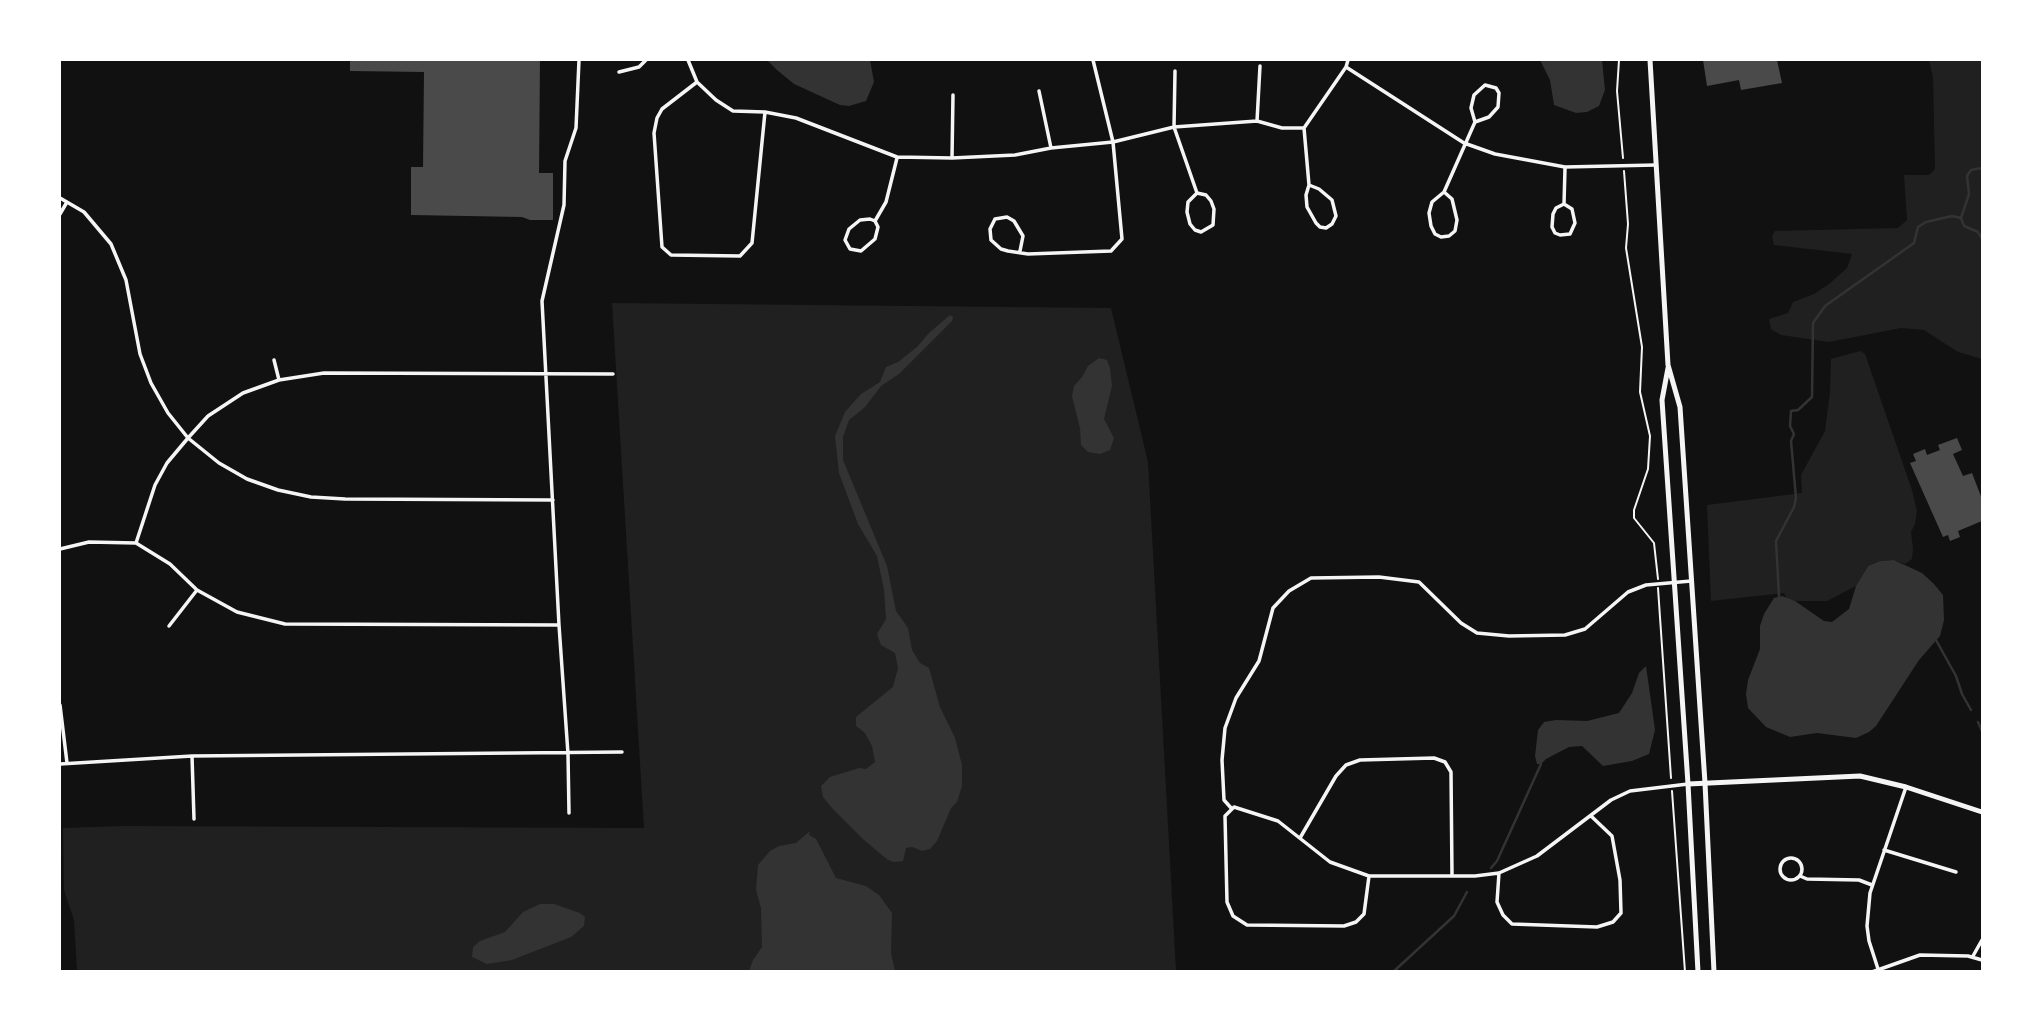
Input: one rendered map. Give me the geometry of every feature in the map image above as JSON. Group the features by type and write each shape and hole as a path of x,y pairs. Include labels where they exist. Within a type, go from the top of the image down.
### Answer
{"main road":[{"path":"1650,60 1668,365 1680,407 1705,783 1714,971"},
{"path":"1668,365 1662,400 1698,971"},
{"path":"1688,784 1860,776 1906,787 1983,812"}],"street":[{"path":"569,813 568,754 542,301 564,205 565,161 576,128 579,60"},
{"path":"619,72 639,67 646,60"},
{"path":"688,60 697,82 733,111 765,112 796,118 897,157 1015,155 1051,148 1113,142 1174,127 1257,121 1282,128 1304,128"},
{"path":"1020,251 1023,236 1014,221 1003,217 995,219 989,233 992,242 1005,250 1028,254 1111,251 1122,239 1113,142 1093,60"},
{"path":"1309,184 1332,200 1336,216 1326,228 1316,223 1307,207 1309,184 1304,128 1346,67 1348,60"},
{"path":"1257,121 1260,66"},
{"path":"1346,67 1464,143 1494,154 1565,167 1656,165"},
{"path":"1175,71 1174,127 1197,192"},
{"path":"697,82 662,109 654,133 662,247 671,255 740,256 752,243 765,112"},
{"path":"1444,192 1452,199 1457,220 1455,231 1449,236 1441,237 1435,234 1429,213 1432,202 1444,192 1475,122 1494,114 1499,100 1496,88 1485,85 1474,95 1471,108 1475,122"},
{"path":"1039,91 1051,148"},
{"path":"952,158 953,95"},
{"path":"875,221 886,202 897,157"},
{"path":"1564,204 1565,167"},
{"path":"1197,192 1206,195 1214,209 1213,225 1201,232 1195,230 1187,212 1188,202 1197,192"},
{"path":"60,198 83,212 111,244 126,280 140,354 151,383 168,413 188,438 219,463 247,479 278,490 311,497 553,500"},
{"path":"60,214 67,202"},
{"path":"1564,204 1573,209 1575,223 1570,234 1560,235 1552,227 1553,214 1556,208 1564,204"},
{"path":"860,220 875,221 878,227 876,239 861,251 850,249 845,240 849,229 860,220"},
{"path":"274,360 279,380"},
{"path":"136,543 155,485 167,463 188,438 208,416 243,393 279,380 324,373 613,374"},
{"path":"60,549 89,542 136,543 170,564 198,590 237,612 285,624 559,625"},
{"path":"1688,784 1630,792 1611,800 1537,856 1499,873 1475,876 1369,876 1330,862 1278,821 1233,808 1224,800 1222,760 1225,728 1236,698 1259,662 1273,608 1289,591 1311,578 1388,577 1419,582 1461,623 1477,633 1509,636 1565,635 1585,629 1628,592 1646,585 1691,581"},
{"path":"169,626 198,590"},
{"path":"60,705 68,763"},
{"path":"60,764 192,757 622,752"},
{"path":"192,757 194,819"},
{"path":"1300,838 1336,776 1346,765 1360,760 1434,758 1445,762 1451,772 1452,875"},
{"path":"1879,970 1867,926 1872,885 1906,787"},
{"path":"1233,808 1225,816 1227,902 1233,916 1247,925 1344,926 1356,922 1364,914 1369,876"},
{"path":"1499,873 1497,902 1503,915 1512,924 1597,927 1613,922 1621,913 1620,880 1612,836 1591,816"},
{"path":"1884,850 1956,872"},
{"path":"1790,857 1797,859 1802,869 1800,876 1794,880 1783,877 1779,867 1783,860 1790,857"},
{"path":"1800,876 1807,879 1859,880 1872,885"},
{"path":"1973,956 1983,940"},
{"path":"1872,971 1920,955 1973,956 1983,960"},
{"path":"1780,971 1794,971"}],"path":[{"path":"1619,60 1617,92 1628,224 1626,248 1642,347 1640,391 1650,436 1648,469 1634,510 1634,518 1654,543 1671,774"},
{"path":"1673,797 1685,971"}],"shaded area":[{"path":"767,60 870,60 874,82 866,101 849,106 840,105 794,84"},
{"path":"1540,60 1602,60 1605,90 1599,106 1587,112 1576,113 1554,105 1550,80"},
{"path":"1929,60 1982,60 1982,359 1958,352 1924,330 1901,328 1829,342 1781,335 1771,329 1769,319 1788,313 1793,302 1814,294 1829,284 1847,268 1852,254 1774,245 1772,237 1775,231 1898,228 1907,220 1904,175 1929,175 1935,169 1933,77"},
{"path":"612,303 1111,308 1148,462 1176,971 77,971 74,920 64,890 63,828 644,828"},
{"path":"950,315 953,317 952,321 899,374 881,386 865,407 849,420 843,437 843,460 887,566 896,611 908,628 912,650 920,663 929,668 940,707 955,738 962,765 962,786 957,802 951,808 937,841 930,849 922,851 906,848 903,861 894,862 864,840 832,808 823,797 821,786 830,777 859,768 866,769 875,762 872,746 865,733 856,726 856,717 893,687 898,668 895,653 881,645 877,634 886,619 884,590 877,556 858,524 839,473 835,436 845,412 861,394 880,382 886,367 898,362 917,347"},
{"path":"1860,351 1865,354 1912,490 1917,511 1911,532 1912,559 1905,564 1894,560 1880,561 1868,566 1856,586 1827,601 1795,601 1787,599 1784,593 1711,601 1707,505 1802,493 1801,475 1825,431 1831,359"},
{"path":"1099,358 1107,360 1110,368 1112,386 1104,419 1114,438 1110,450 1100,454 1088,452 1081,445 1072,396 1074,386 1088,366"},
{"path":"1894,560 1922,573 1934,584 1943,595 1944,620 1940,636 1919,660 1876,726 1856,738 1817,733 1790,737 1766,727 1748,708 1746,694 1748,680 1760,649 1760,626 1774,598 1782,596 1795,601 1824,621 1832,622 1849,609 1856,586 1868,566 1880,561"},
{"path":"1646,666 1655,730 1649,754 1632,761 1603,766 1582,746 1569,747 1537,764 1535,756 1538,730 1544,722 1587,721 1619,713 1632,693 1639,673"},
{"path":"810,831 809,835 816,839 836,878 866,886 879,895 892,913 891,953 895,971 749,971 762,947 761,908 756,890 758,865 770,851 779,846 796,843"},
{"path":"540,904 554,904 580,913 585,917 584,926 571,937 512,960 487,964 472,957 473,947 480,941 505,932 523,912"}],"building":[{"path":"350,60 540,60 539,173 553,173 553,220 411,215 411,167 423,167 424,72 350,71"},
{"path":"1703,60 1777,60 1782,83 1741,90 1739,80 1707,86"},
{"path":"1957,438 1962,450 1953,454 1963,476 1972,473 1982,499 1982,521 1958,531 1960,537 1950,541 1948,535 1943,537 1910,463 1916,461 1913,454 1925,449 1927,455 1940,450 1938,445"}],"waterway":[{"path":"1982,168 1971,170 1967,176 1969,194 1961,218 1964,226 1978,232 1982,239"},
{"path":"1779,596 1776,541 1796,498 1791,411 1798,410 1812,397 1813,323 1825,306 1914,243 1918,227 1926,222 1952,216 1961,218"},
{"path":"1936,640 1971,710"},
{"path":"1978,722 1982,731"},
{"path":"1491,868 1497,861 1541,764"},
{"path":"1393,972 1454,916 1467,892"}]}
